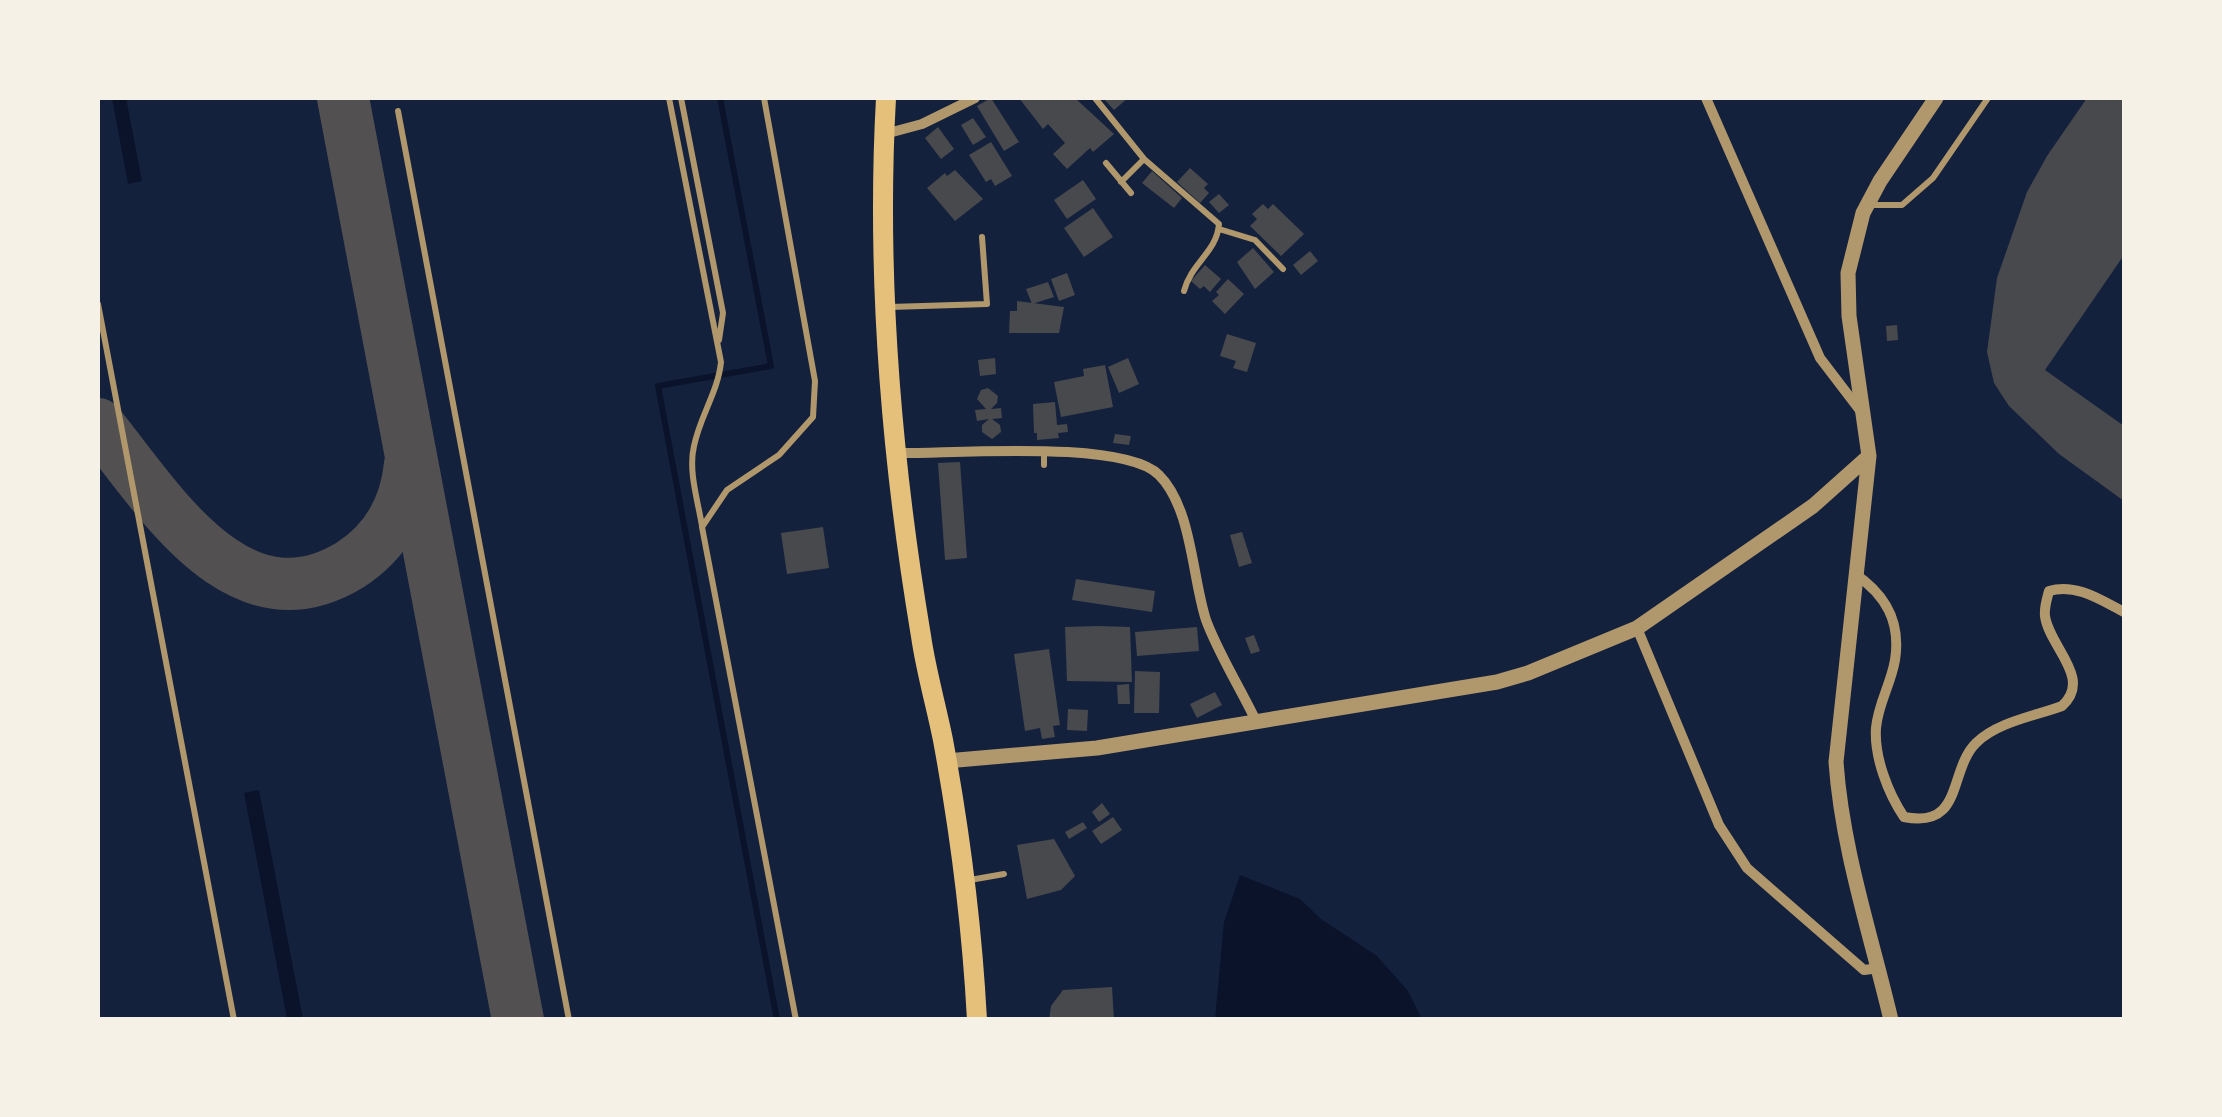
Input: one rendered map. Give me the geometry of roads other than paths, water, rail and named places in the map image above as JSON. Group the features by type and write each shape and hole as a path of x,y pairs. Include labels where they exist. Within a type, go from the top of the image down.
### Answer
{"main road":[{"path":"886,98 882,307 895,453 964,880 977,1020"}],"street":[{"path":"884,134 922,124 976,98"},
{"path":"1706,98 1820,358 1863,414"},
{"path":"1891,1020 1850,854 1836,762 1869,456 1848,316 1848,274 1852,248 1867,205 1936,98"},
{"path":"895,453 1112,456 1158,473 1178,504 1207,621 1257,723"},
{"path":"946,761 1001,752 1097,748 1497,682 1528,673 1637,628 1813,506 1869,456"},
{"path":"1854,574 1879,590 1895,626 1895,660 1878,712 1876,734 1889,794 1904,816 1919,820 1937,814 1955,796 1962,763 1975,744 1994,730 2062,706 2070,699 2075,686 2072,672 2045,616 2049,591 2062,587 2093,596 2124,612"},
{"path":"1637,628 1719,825 1747,868 1864,970 1878,968"}],"lane":[{"path":"669,98 721,362 719,383 699,428 692,459 796,1020"},
{"path":"682,98 723,312 718,346"},
{"path":"702,527 727,490 779,455 813,416 814,380 764,98"},
{"path":"1095,98 1144,159 1219,224 1213,246 1188,274 1184,290"},
{"path":"1867,205 1902,205 1933,178 1988,98"},
{"path":"398,112 568,1020"},
{"path":"1121,182 1144,159"},
{"path":"1106,163 1131,193"},
{"path":"1219,229 1255,240 1284,270"},
{"path":"882,307 987,304 982,237"},
{"path":"98,304 234,1020"},
{"path":"964,880 1004,874"}],"water":[{"path":"112,98 126,98 142,181 128,184"},
{"path":"259,790 303,1019 287,1019 244,793"},
{"path":"1240,875 1300,899 1321,919 1377,956 1408,991 1422,1019 1215,1019 1224,922"}],"waterway":[{"path":"720,98 771,366 658,386 777,1020"}]}
